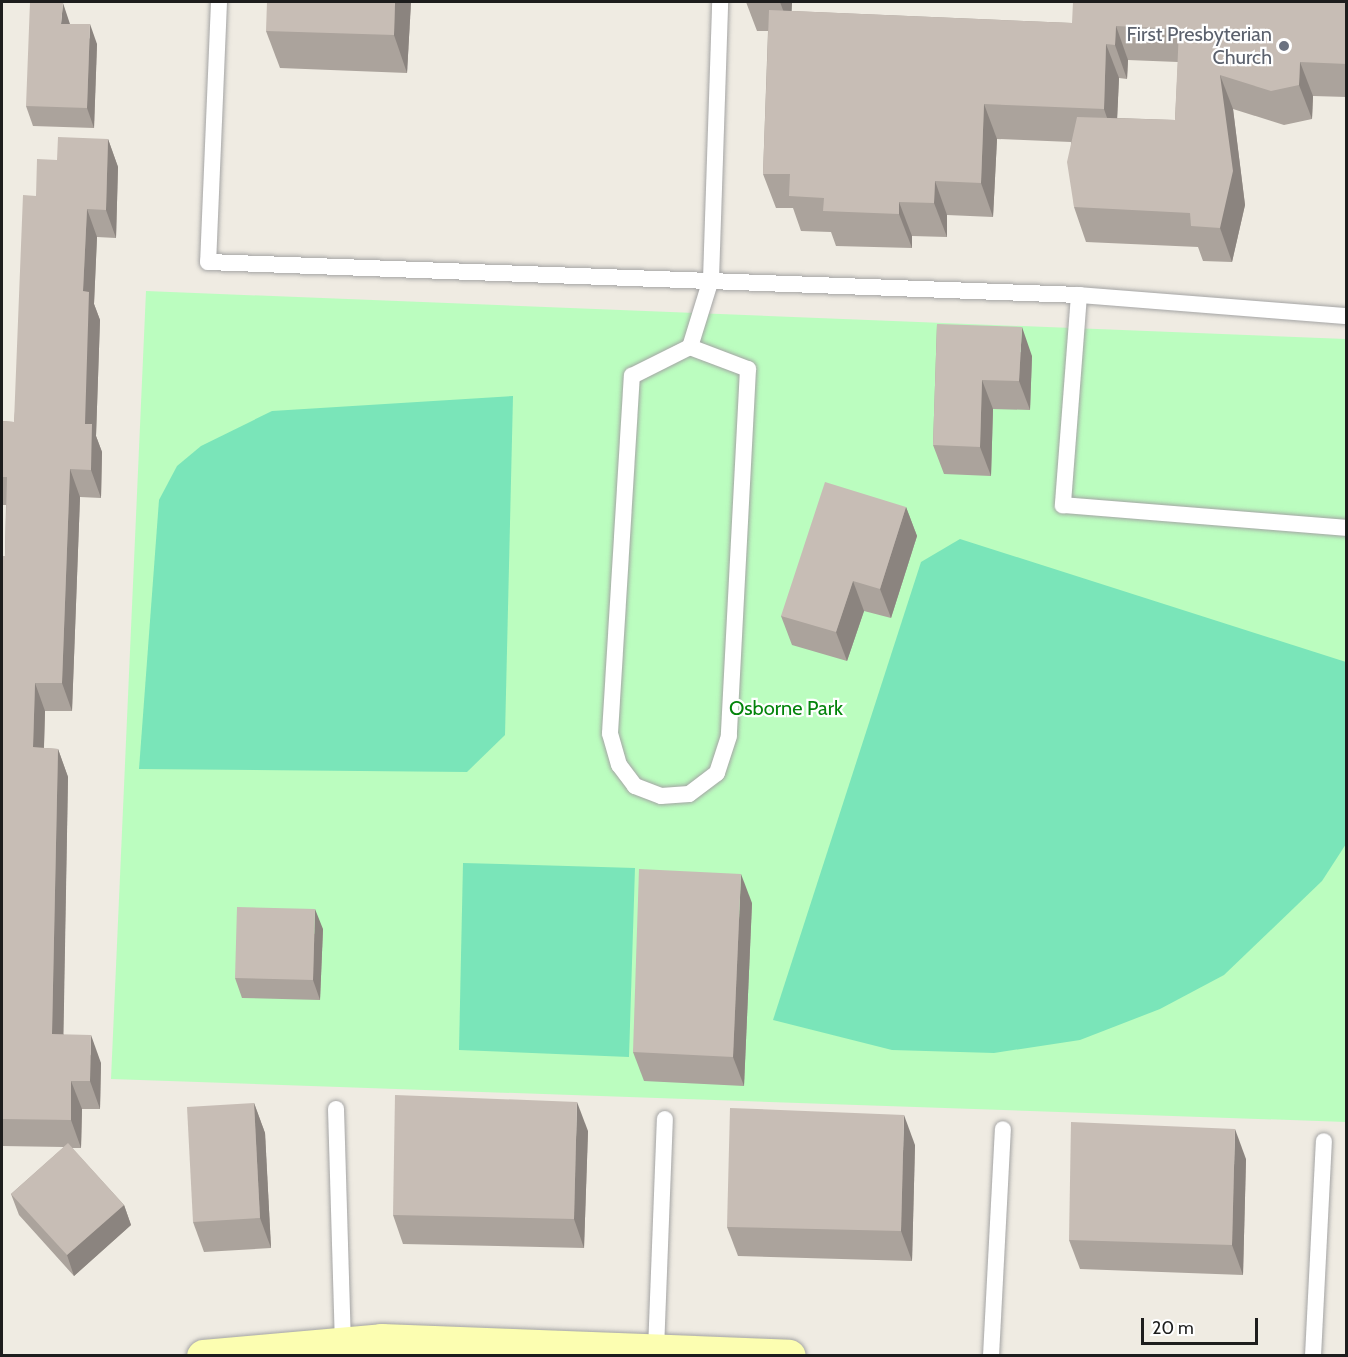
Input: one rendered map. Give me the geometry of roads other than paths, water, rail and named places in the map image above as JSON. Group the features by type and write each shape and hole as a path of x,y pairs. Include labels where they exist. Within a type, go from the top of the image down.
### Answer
{"street":[{"path":"203,1356 343,1342 622,1352 656,1350 789,1356"}],"lane":[{"path":"219,2 208,262 711,279 1079,295 1347,316"},
{"path":"690,347 748,369 729,736 717,773 689,794 661,796 634,786 619,765 610,733 632,376 690,347 711,279 720,2"},
{"path":"1079,295 1063,505 1347,528"},
{"path":"336,1109 343,1342"},
{"path":"656,1350 665,1119"},
{"path":"992,1356 1003,1130"},
{"path":"1313,1356 1324,1140"}],"place":[{"name":"First Presbyterian Church","path":"1284,46"}],"park label":[{"name":"Osborne Park","path":"786,708"}]}
